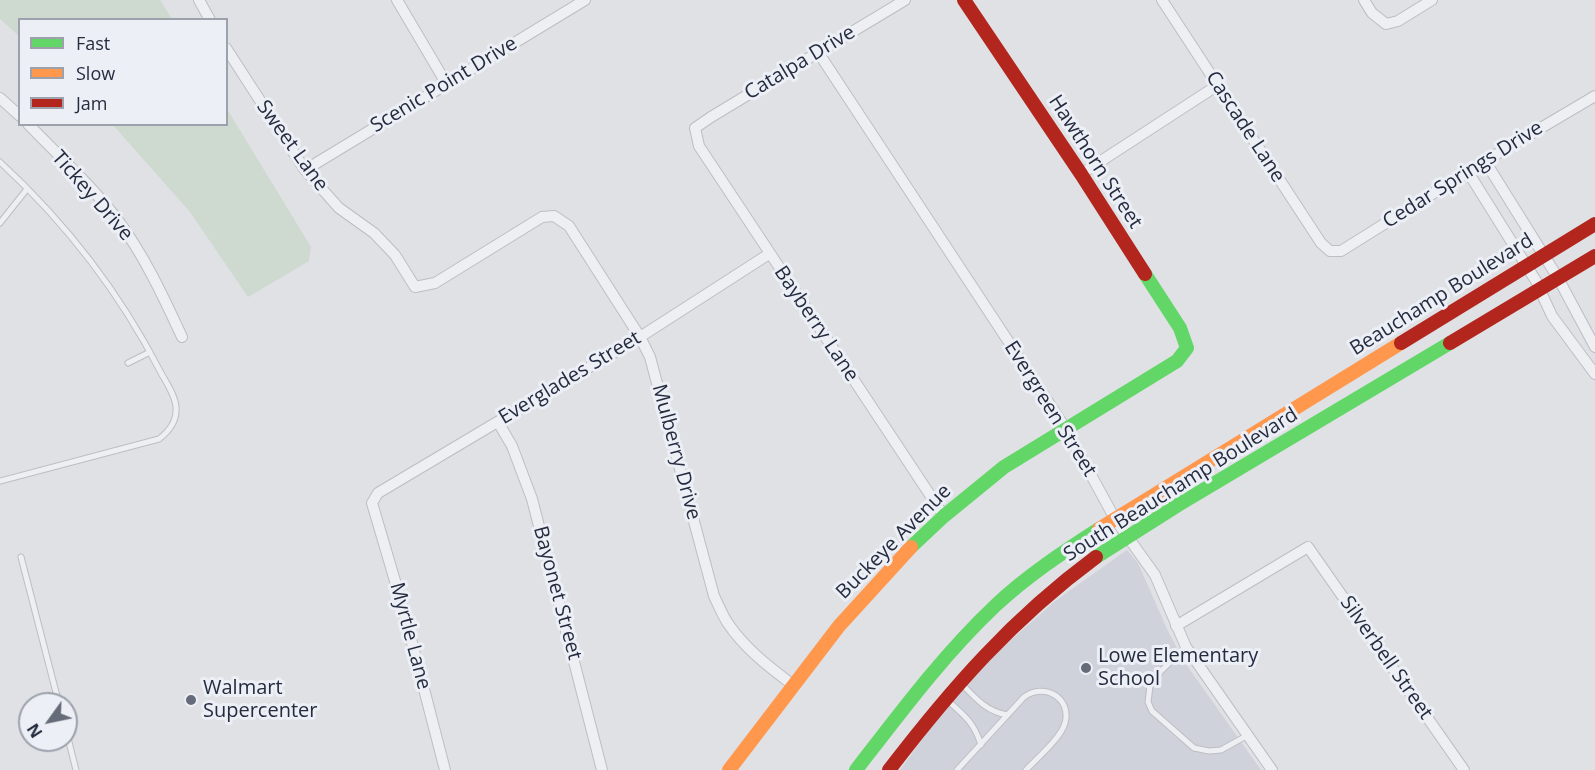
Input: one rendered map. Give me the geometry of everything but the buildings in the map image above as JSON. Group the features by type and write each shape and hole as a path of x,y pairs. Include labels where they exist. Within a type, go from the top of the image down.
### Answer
{"street":[{"path":"199,0 209,18"},
{"path":"397,0 446,83"},
{"name":"Scenic Point Drive","path":"305,170 585,0"},
{"name":"Catalpa Drive","path":"695,128 905,0"},
{"name":"Hawthorn Street","path":"964,0 1081,174 1180,328 1187,348"},
{"name":"Cascade Lane","path":"1162,0 1321,243 1330,251"},
{"path":"1364,0 1372,14 1386,24 1398,21 1432,0"},
{"name":"Sweet Lane","path":"228,51 305,170 339,208 374,233 395,255 416,287 435,283 542,217 554,216"},
{"name":"Evergreen Street","path":"818,52 1066,429 1115,519 1155,574 1186,647 1272,770"},
{"path":"1081,174 1218,86"},
{"name":"Cedar Springs Drive","path":"1330,251 1341,251 1485,161 1595,96"},
{"path":"0,98 18,114"},
{"name":"Tickey Drive","path":"30,126 91,189 127,233 151,271 182,337"},
{"name":"Bayberry Lane","path":"695,128 699,146 944,516"},
{"path":"1485,161 1558,278 1595,347"},
{"path":"1467,172 1540,289 1551,316 1595,374"},
{"name":"Mulberry Drive","path":"554,216 568,226 640,337 650,357 714,596 726,621 742,642 765,664 794,685"},
{"name":"Beauchamp Boulevard","path":"1309,400 1595,224"},
{"name":"Everglades Street","path":"372,502 378,493 640,337 769,254"},
{"path":"1540,289 1595,256"},
{"name":"South Beauchamp Boulevard","path":"889,770 960,681 1038,602 1081,569 1128,538 1540,289"},
{"name":"Buckeye Avenue","path":"729,770 839,626 909,549 944,516 1004,467 1177,361 1187,348"},
{"name":"South Beauchamp Boulevard","path":"856,770 932,674 995,606 1053,559 1309,400"},
{"name":"Bayonet Street","path":"498,422 512,446 532,499 602,770"},
{"name":"Myrtle Lane","path":"372,502 403,608 445,770"},
{"name":"Silverbell Street","path":"1176,626 1308,547 1464,770"}],"lane":[{"path":"0,162 46,208 95,266 121,303 150,352 177,407 168,432 159,439 0,481"},
{"path":"0,223 27,189"},
{"path":"128,363 150,352"},
{"path":"21,558 56,692"},
{"path":"1186,647 1161,671 1150,686 1148,702 1152,711 1194,748 1209,751 1221,750 1248,735"},
{"path":"960,681 978,702 996,714 1008,715"},
{"path":"957,770 1029,693 1037,691 1052,693 1064,706 1065,725 1061,733 1026,770"},
{"path":"945,698 969,720 977,731 981,745"},
{"path":"72,752 76,770"}],"shaded area":[{"path":"0,0 160,0 171,18 18,18 18,35 0,19"},
{"path":"228,111 311,247 309,261 248,297 190,212 114,126 228,126"},
{"name":"Lowe Elementary School","path":"1127,550 1138,563 1183,660 1261,770 900,770 929,730 974,676 1000,650 1055,601"}],"traffic: fast":[{"path":"911,547 944,516 1004,467 1177,361 1187,348 1180,328 1145,274"},
{"path":"1096,557 1178,505 1450,343"},
{"path":"856,770 923,685 996,605 1033,574 1099,529"}],"traffic: slow":[{"path":"1099,529 1401,343"},
{"path":"729,770 839,626 911,547"}],"traffic: jam":[{"path":"964,0 1145,274"},
{"path":"1401,343 1595,224"},
{"path":"1450,343 1595,256"},
{"path":"889,770 960,683 1010,630 1096,557"}],"place":[{"name":"Lowe Elementary School","path":"1086,668"},
{"name":"Walmart Supercenter","path":"191,700"}]}
